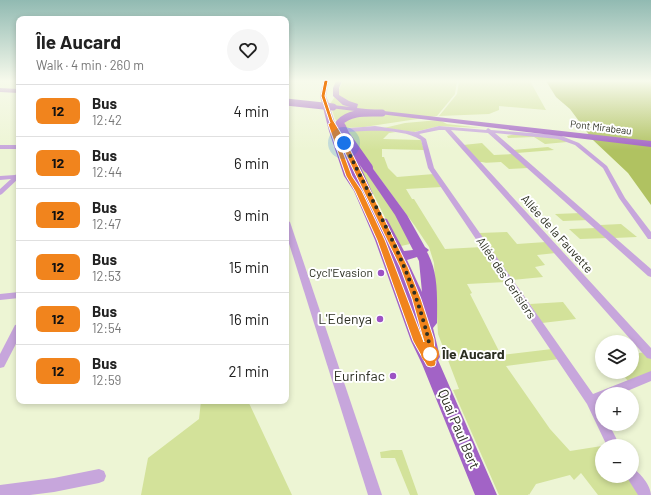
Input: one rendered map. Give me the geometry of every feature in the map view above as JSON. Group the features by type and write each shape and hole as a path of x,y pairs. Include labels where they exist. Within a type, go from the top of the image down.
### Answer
{"main road":[{"name":"Pont Mirabeau","path":"304,104 651,144"},
{"name":"Quai Paul Bert","path":"326,104 349,176 359,191 381,240 418,341 431,363 486,495"},
{"path":"351,104 382,113"},
{"path":"382,113 355,115 341,120 339,123 344,134 401,215 422,250 427,264 429,339"},
{"name":"Quai Paul Bert","path":"334,127 398,255 417,299 429,339 431,363"},
{"path":"381,240 393,253 398,255 417,254 422,250"}],"street":[{"path":"334,127 375,128 416,134 439,128 488,130 559,138 577,144 605,167 622,198 651,237"},
{"name":"Allée de la Fauvette","path":"446,128 651,355"},
{"path":"488,130 651,274"},
{"name":"Allée des Cerisiers","path":"416,134 423,139 431,168 595,395"},
{"path":"0,147 16,147"},
{"path":"0,178 16,176"},
{"path":"0,193 16,178"},
{"path":"289,231 375,495"},
{"path":"0,297 16,295"},
{"path":"0,364 16,334"},
{"path":"624,387 651,376"},
{"path":"0,492 54,485 99,476"},
{"path":"638,483 646,495"}],"shaded area":[{"path":"330,104 447,104 437,116 364,127 345,128 335,119"},
{"path":"449,104 543,104 546,110 499,106 499,110 489,114 439,116"},
{"path":"564,104 651,104 651,205 628,173 593,140 570,109"},
{"path":"439,120 447,124 482,128 439,126 414,132 384,128 405,123"},
{"path":"376,129 396,132 389,133 383,139 421,140 424,150 382,149 382,157 384,157 388,168 397,177 434,174 442,187 406,189 412,199 414,199 445,249 482,247 506,282 467,284 472,293 470,294 501,355 552,349 559,359 506,366 550,429 570,451 595,447 595,483 633,483 642,495 598,495 581,473 574,480 570,475 536,484 529,495 499,495 453,390 459,389 438,334 434,263 429,247 345,131"},
{"path":"515,134 561,139 567,142 545,144 534,137 508,138 507,136"},
{"path":"482,143 494,155 513,154 528,168 509,169 501,162 479,162 463,145"},
{"path":"548,147 554,150 517,153 513,150"},
{"path":"360,168 365,170 397,216 410,244 401,246 398,243"},
{"path":"581,213 589,220 563,221 555,214"},
{"path":"621,224 637,237 614,238 600,225"},
{"path":"597,228 608,238 580,239 569,229"},
{"path":"507,232 517,244 546,242 556,253 537,255 545,265 535,267 543,277 512,280 479,233"},
{"path":"563,302 576,319 542,323 530,304"},
{"path":"646,352 651,358 651,372 639,377 639,353"},
{"path":"201,404 249,404 292,495 141,495 148,458 199,419"},
{"path":"402,450 418,495 410,495 395,458 381,458 380,452"}],"bus line":[{"name":"12","path":"325,104 331,120 344,143 404,267 417,299 429,339 431,363 418,341 381,240 359,191 349,176 331,124"}],"place":[{"name":"Cycl'Evasion","path":"381,273"},
{"name":"L'Edenya","path":"380,319"},
{"name":"Île Aucard","path":"430,354"},
{"name":"Eurinfac","path":"393,376"}],"route":[{"path":"344,143 404,267 417,299 429,339 430,354"}]}
